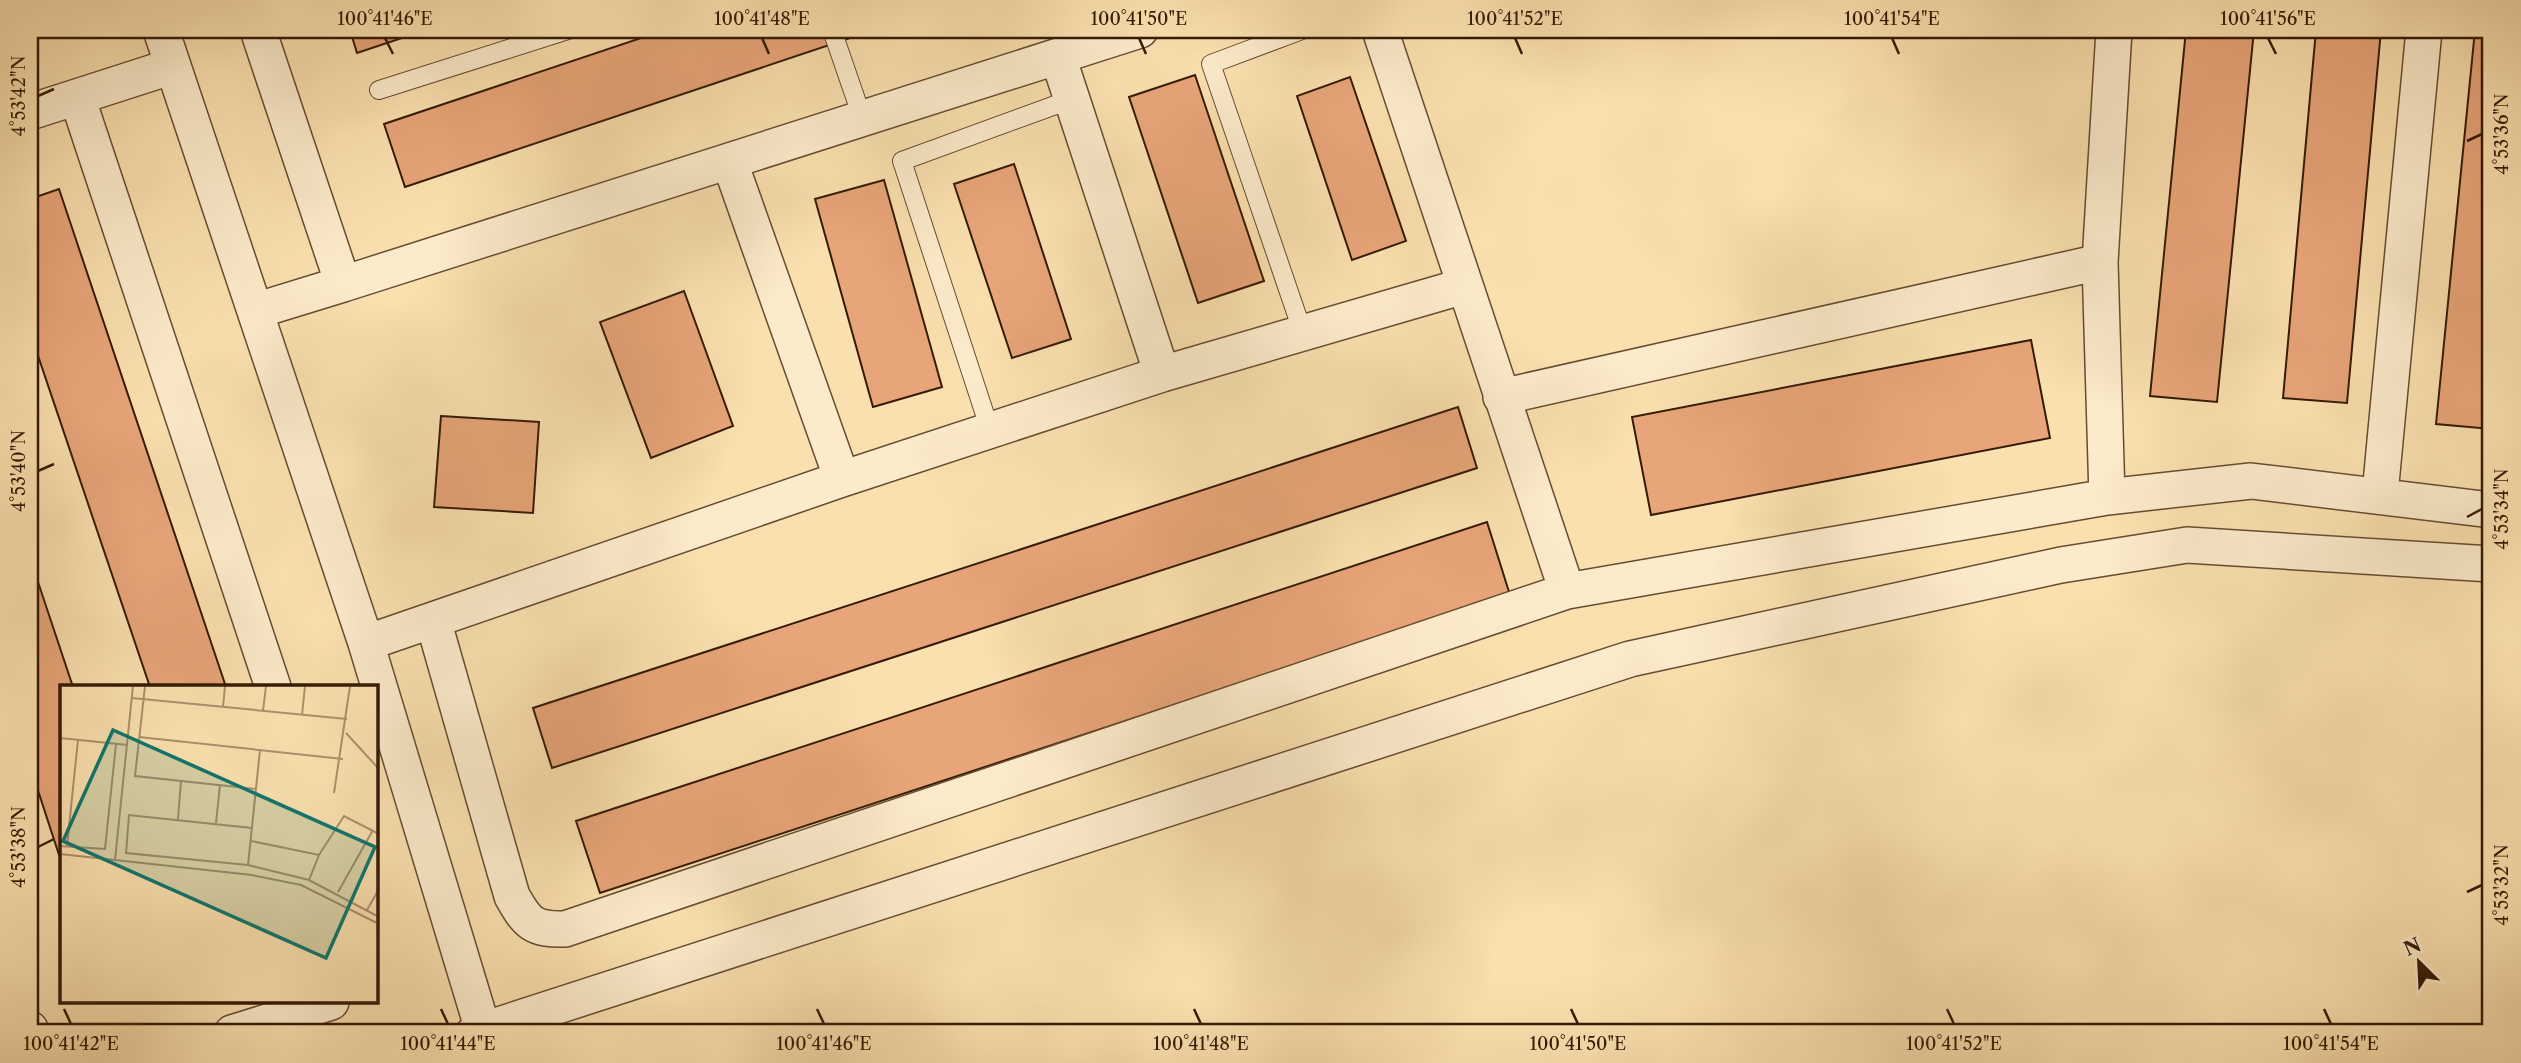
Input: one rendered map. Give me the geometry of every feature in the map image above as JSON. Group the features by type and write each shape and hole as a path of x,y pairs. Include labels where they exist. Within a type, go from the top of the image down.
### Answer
{"street":[{"path":"161,30 366,643 479,1032 1630,659 2061,565 2187,545 2491,564"},
{"path":"258,30 343,284"},
{"path":"255,311 730,163 1140,30"},
{"path":"1380,30 1567,591"},
{"path":"2107,497 2101,262 2114,30"},
{"path":"2381,494 2424,30"},
{"path":"1058,57 1162,374"},
{"path":"30,112 173,65"},
{"path":"77,97 272,685"},
{"path":"730,163 842,479"},
{"path":"1501,397 2101,262"},
{"path":"366,643 842,479 1162,374 1464,286"},
{"path":"433,620 512,896 526,920 544,930 565,929 1567,591 2107,497 2250,481 2381,494 2491,510"},
{"path":"232,1033 325,1004"}],"lane":[{"path":"379,90 568,30"},
{"path":"832,30 863,120"},
{"path":"1302,30 1211,64 1303,333"},
{"path":"990,430 902,162 1072,99"}],"building":[{"path":"350,30 426,30 357,53"},
{"path":"665,30 874,30 405,187 384,124"},
{"path":"2186,30 2254,30 2217,402 2150,396"},
{"path":"2316,30 2381,30 2347,403 2283,398"},
{"path":"2475,30 2491,30 2491,429 2436,424"},
{"path":"1195,75 1264,281 1198,303 1129,97"},
{"path":"1350,77 1406,241 1352,260 1297,96"},
{"path":"1014,164 1071,339 1012,358 954,184"},
{"path":"884,180 942,387 873,407 815,199"},
{"path":"59,189 225,685 149,685 30,332 30,199"},
{"path":"684,291 733,426 651,458 600,322"},
{"path":"2031,340 2050,438 1651,515 1632,417"},
{"path":"1458,407 1477,468 552,768 533,708"},
{"path":"441,416 539,422 533,513 434,507"},
{"path":"1487,522 1510,595 600,893 576,821"},
{"path":"30,558 72,685 60,685 60,858 30,766"}]}
